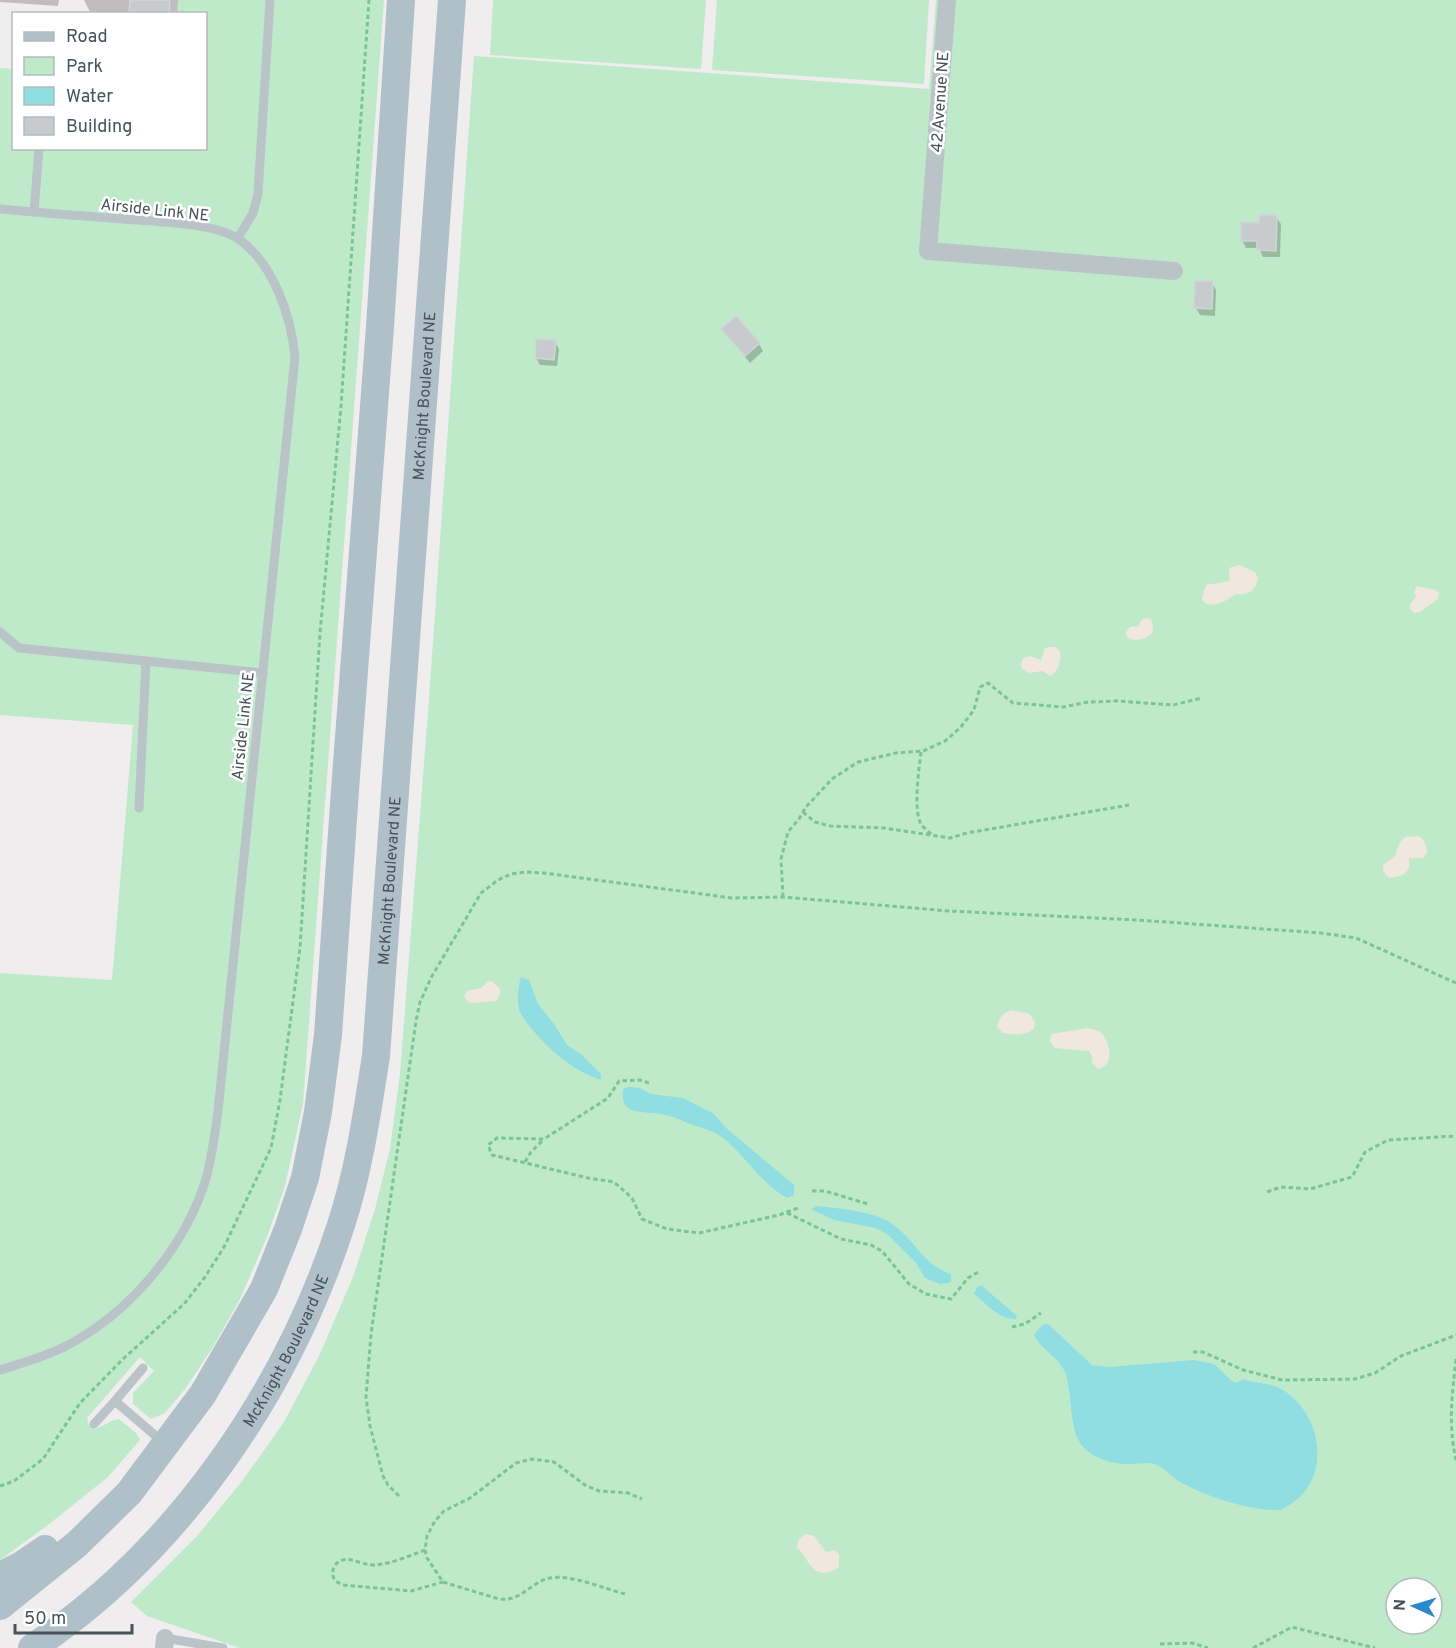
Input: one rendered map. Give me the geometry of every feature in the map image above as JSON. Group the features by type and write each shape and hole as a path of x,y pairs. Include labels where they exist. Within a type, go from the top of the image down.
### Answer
{"main road":[{"path":"0,1606 77,1544 129,1493 203,1394 264,1288 288,1229 305,1178 318,1112 329,1024 380,327 401,0"},
{"name":"McKnight Boulevard NE","path":"32,1648 55,1633 117,1580 156,1541 203,1487 252,1417 290,1348 316,1291 341,1225 360,1156 376,1056 452,0"},
{"path":"0,1576 47,1548 108,1500 129,1493"}],"street":[{"name":"42 Avenue NE","path":"946,0 928,251 1174,271"}],"lane":[{"path":"238,238 253,213 258,194 270,0"},
{"path":"34,212 39,150"},
{"name":"Airside Link NE","path":"0,210 194,225 238,238 255,254 286,309 295,357 218,1111 212,1153 205,1180 196,1204 171,1251 150,1278 120,1308 93,1330 64,1347 0,1370"},
{"path":"0,632 19,648 262,672"},
{"path":"140,808 146,661"},
{"path":"94,1424 143,1368"},
{"path":"115,1401 166,1445"},
{"path":"165,1643 223,1648"}],"path":[{"path":"0,1486 15,1481 43,1459 80,1403 124,1358 184,1304 224,1247 271,1148 280,1100 300,948 320,633 341,405 369,0"},
{"path":"783,897 781,860 788,832 832,779 858,762 896,753 921,752 945,741 960,728 974,710 980,687 988,683 1013,703 1063,708 1088,702 1118,701 1173,705 1202,698"},
{"path":"921,752 917,789 918,811 920,823 932,836"},
{"path":"803,812 815,822 830,826 884,828 950,838 967,833 1129,805"},
{"path":"399,1496 382,1476 370,1426 366,1397 371,1334 416,1022 420,1002 432,976 481,893 498,880 512,874 544,873 732,898 783,897 949,911 1137,920 1332,935 1356,938 1456,983"},
{"path":"525,1162 544,1139 608,1098 619,1081 640,1080 649,1083"},
{"path":"1267,1192 1281,1187 1310,1189 1352,1177 1365,1152 1388,1140 1441,1139 1456,1136"},
{"path":"544,1139 497,1138 488,1145 492,1155 614,1182 632,1198 642,1219 667,1229 699,1233 786,1213 798,1208"},
{"path":"812,1191 825,1191 868,1204"},
{"path":"786,1213 841,1239 871,1245 882,1251 909,1284 926,1294 951,1299 968,1278 980,1271"},
{"path":"1012,1327 1025,1324 1041,1313"},
{"path":"1193,1352 1203,1352 1243,1370 1282,1380 1355,1379 1376,1372 1401,1356 1456,1335"},
{"path":"1456,1359 1450,1413 1456,1460"},
{"path":"443,1582 427,1558 425,1550 427,1536 435,1521 444,1511 470,1498 516,1463 543,1459 555,1462 574,1479 592,1488 607,1492 628,1493 642,1499"},
{"path":"425,1550 375,1565 347,1559 339,1560 333,1566 333,1577 336,1582 343,1585 400,1591 411,1591 443,1582 508,1600 553,1577 567,1578 625,1594"},
{"path":"1253,1648 1292,1627 1375,1648"},
{"path":"1160,1644 1192,1643 1208,1648"}],"green space":[{"path":"178,0 384,0 303,1104 285,1186 267,1237 240,1299 213,1347 185,1389 165,1413 151,1419 133,1404 133,1393 154,1371 140,1357 87,1418 89,1425 94,1429 119,1419 136,1433 140,1440 108,1477 0,1560 0,973 112,980 133,725 0,715 0,68 12,69 12,150 207,150 207,12 177,12"},
{"path":"493,0 706,0 701,69 490,55"},
{"path":"717,0 929,0 924,84 712,70"},
{"path":"936,0 1456,0 1456,1648 240,1648 147,1616 131,1602 197,1536 243,1480 284,1422 319,1356 353,1277 375,1209 390,1149 400,1074 429,698 474,56 929,89"}],"sand":[{"path":"1239,565 1255,572 1258,578 1255,587 1248,593 1235,594 1217,604 1205,603 1202,598 1206,585 1230,581 1229,568"},
{"path":"1417,586 1436,590 1439,593 1438,599 1415,613 1410,609 1410,604 1416,597 1414,592"},
{"path":"1145,618 1151,619 1152,633 1140,640 1127,637 1126,632 1130,627 1139,626"},
{"path":"1056,647 1060,652 1060,662 1054,674 1051,676 1042,671 1029,673 1022,669 1023,658 1030,656 1041,660 1045,648"},
{"path":"1418,836 1424,841 1427,853 1423,858 1409,858 1406,872 1389,878 1383,871 1383,865 1395,856 1400,842 1405,837"},
{"path":"488,981 493,982 500,989 496,1001 470,1003 464,997 467,991 481,988"},
{"path":"1011,1010 1030,1014 1035,1022 1034,1029 1019,1034 1003,1033 997,1027 998,1024 1003,1015"},
{"path":"1089,1028 1102,1033 1109,1050 1107,1064 1098,1069 1092,1062 1089,1051 1055,1048 1050,1042 1051,1034"},
{"path":"805,1534 814,1536 826,1552 834,1550 839,1554 839,1567 824,1573 816,1571 797,1547 799,1539"}],"water":[{"path":"521,977 529,980 538,1004 567,1045 582,1055 601,1074 601,1080 590,1076 563,1059 546,1045 528,1024 518,1005"},
{"path":"640,1088 651,1094 683,1098 714,1114 725,1127 794,1185 794,1195 787,1198 769,1185 731,1145 716,1133 666,1115 634,1111 629,1108 623,1098 623,1089"},
{"path":"817,1206 865,1213 891,1223 932,1264 951,1274 951,1281 940,1284 925,1278 916,1263 888,1235 876,1228 834,1220 811,1209"},
{"path":"978,1286 982,1286 1017,1316 1016,1319 1004,1317 974,1294"},
{"path":"1048,1324 1092,1365 1109,1367 1194,1360 1214,1364 1237,1383 1243,1379 1279,1388 1292,1397 1311,1422 1316,1438 1317,1453 1316,1469 1310,1484 1291,1504 1281,1510 1269,1510 1229,1502 1203,1493 1180,1482 1154,1464 1117,1463 1095,1456 1083,1447 1076,1434 1064,1370 1034,1335 1042,1325"}],"building":[{"path":"130,0 170,0 169,12 129,12"},
{"path":"1259,215 1277,215 1276,251 1257,250 1257,241 1241,241 1241,222 1259,223"},
{"path":"1195,281 1213,281 1212,309 1194,308"},
{"path":"736,316 760,343 745,356 721,329"},
{"path":"536,339 556,340 554,360 535,358"}]}
